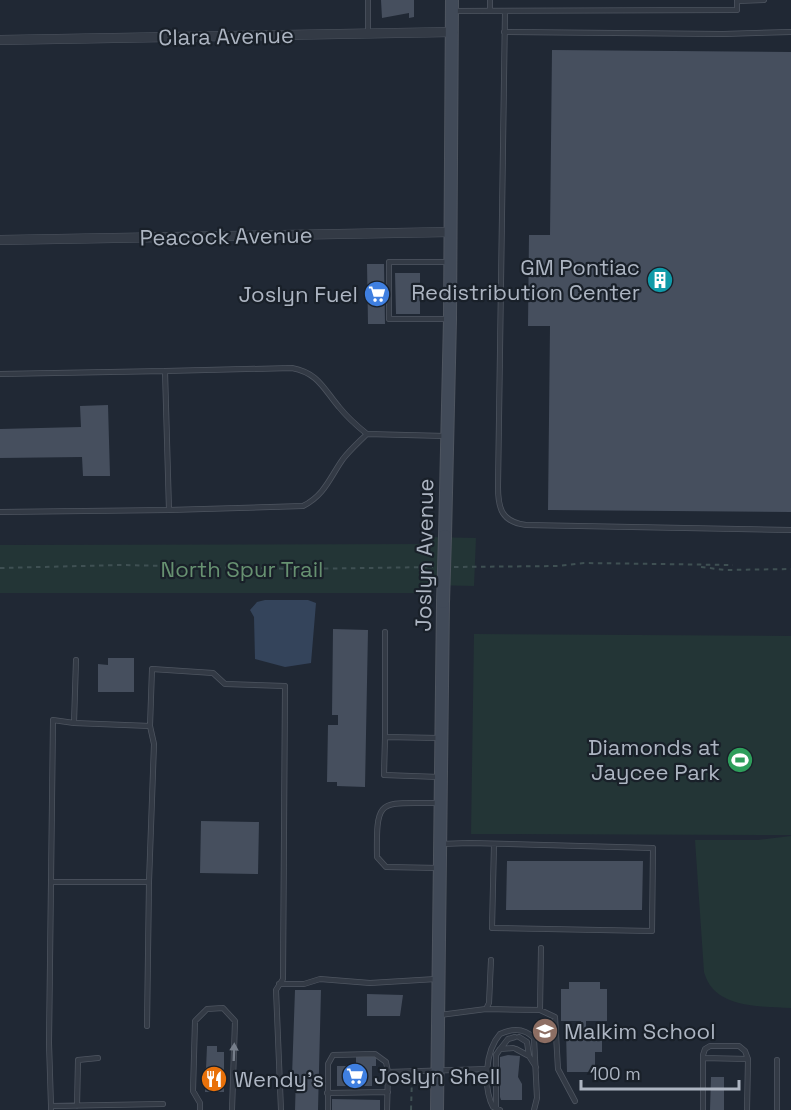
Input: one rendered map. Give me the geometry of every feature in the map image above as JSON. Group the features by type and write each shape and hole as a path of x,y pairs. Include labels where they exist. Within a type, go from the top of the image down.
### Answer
{"main road":[{"name":"Joslyn Avenue","path":"437,1110 444,536 451,262 452,6"}],"street":[{"name":"Clara Avenue","path":"0,40 453,32"},
{"name":"Peacock Avenue","path":"0,240 451,232"}],"lane":[{"path":"368,0 368,33"},
{"path":"490,0 490,11"},
{"path":"452,6 490,11 737,10 737,1 764,0"},
{"path":"505,11 498,487 498,503 505,516 512,523 526,525 791,530"},
{"path":"504,32 723,34 791,32"},
{"path":"450,319 389,319 389,262 451,262"},
{"path":"0,374 292,368 303,370 314,376 324,385 338,406 367,434 447,436"},
{"path":"165,371 168,510"},
{"path":"0,512 303,506 316,499 325,490 344,458 367,434"},
{"path":"385,632 384,775 441,777"},
{"path":"74,723 76,660"},
{"path":"147,1026 154,744 150,726 152,669 213,673 225,684 285,686 283,980 276,990 281,1110"},
{"path":"150,726 53,720 51,1108 163,1104"},
{"path":"385,737 442,738"},
{"path":"440,868 386,867 380,863 377,858 376,819 379,810 388,805 441,803"},
{"path":"441,844 494,844 653,848 652,931 492,928 494,844"},
{"path":"51,882 149,882"},
{"path":"540,1010 541,948"},
{"path":"486,1009 489,1003 491,960"},
{"path":"279,984 304,984 320,979 370,983 439,979"},
{"path":"200,1110 200,1103 194,1091 195,1021 207,1009 223,1008 235,1021 232,1110"},
{"path":"438,1015 486,1009 540,1010 555,1017 558,1069 575,1101"},
{"path":"498,1109 488,1098 488,1070 495,1040 507,1031 517,1029 526,1031 534,1038 537,1069 534,1110"},
{"path":"498,1109 496,1055 508,1039 517,1037 527,1042 529,1056 537,1069"},
{"path":"703,1110 705,1049 710,1046 739,1046 745,1051 748,1059 747,1110"},
{"path":"500,1049 514,1048 529,1056"},
{"path":"328,1110 328,1064 333,1055 375,1054 386,1062 388,1071 387,1110"},
{"path":"76,1106 78,1060 98,1058"},
{"path":"703,1058 748,1059"},
{"path":"777,1060 777,1110"},
{"path":"388,1071 488,1070"},
{"path":"327,1093 388,1092"}],"path":[{"path":"451,567 584,563 733,565"},
{"path":"0,568 122,565 297,569 440,567"},
{"path":"695,566 725,570 791,569"},
{"path":"411,1110 412,1071"}],"green space":[{"name":"North Spur Trail","path":"431,537 476,538 474,586 430,585 430,593 0,593 0,545 430,544"},
{"path":"474,634 791,636 791,835 471,834"},
{"path":"791,836 791,1008 752,1005 727,999 709,984 704,972 695,840 758,840"}],"water":[{"path":"308,600 316,603 311,663 285,667 255,659 254,617 250,610 257,602"}],"building":[{"path":"381,0 414,0 414,17 409,18 409,13 382,18"},
{"name":"GM Pontiac Redistribution Center","path":"552,50 791,52 791,512 548,510 550,326 528,326 529,235 550,235"},
{"path":"367,264 384,264 385,324 368,324"},
{"path":"395,273 420,273 420,314 396,314"},
{"path":"108,405 110,476 83,476 82,457 0,458 0,429 81,427 80,406"},
{"path":"333,629 368,630 365,787 337,786 337,782 327,782 328,725 338,725 338,715 332,715"},
{"path":"108,658 134,658 134,692 98,692 98,664 108,665"},
{"path":"201,821 259,822 258,874 200,873"},
{"path":"507,861 643,861 642,910 506,910"},
{"path":"569,982 600,982 600,989 607,989 607,1021 586,1021 586,1031 602,1031 602,1052 595,1052 595,1072 567,1072 566,1031 581,1031 581,1021 561,1021 561,989 569,989"},
{"path":"295,990 321,990 318,1110 295,1110 296,1076 292,1076"},
{"path":"367,994 403,995 400,1016 367,1016"},
{"path":"207,1046 217,1046 217,1052 224,1052 224,1092 205,1092"},
{"path":"520,1056 518,1077 522,1084 522,1100 501,1100 500,1097 500,1057"},
{"name":"Joslyn Shell","path":"356,1057 376,1057 376,1066 372,1066 372,1086 337,1086 337,1066 356,1066"},
{"path":"711,1077 724,1077 724,1110 710,1110"},
{"path":"332,1099 380,1100 380,1110 332,1110"}],"place":[{"name":"GM Pontiac Redistribution Center","path":"660,280"},
{"name":"Joslyn Fuel","path":"377,294"},
{"name":"Diamonds at Jaycee Park","path":"740,760"},
{"name":"Malkim School","path":"545,1031"},
{"name":"Joslyn Shell","path":"355,1076"},
{"name":"Wendy's","path":"214,1079"}]}
